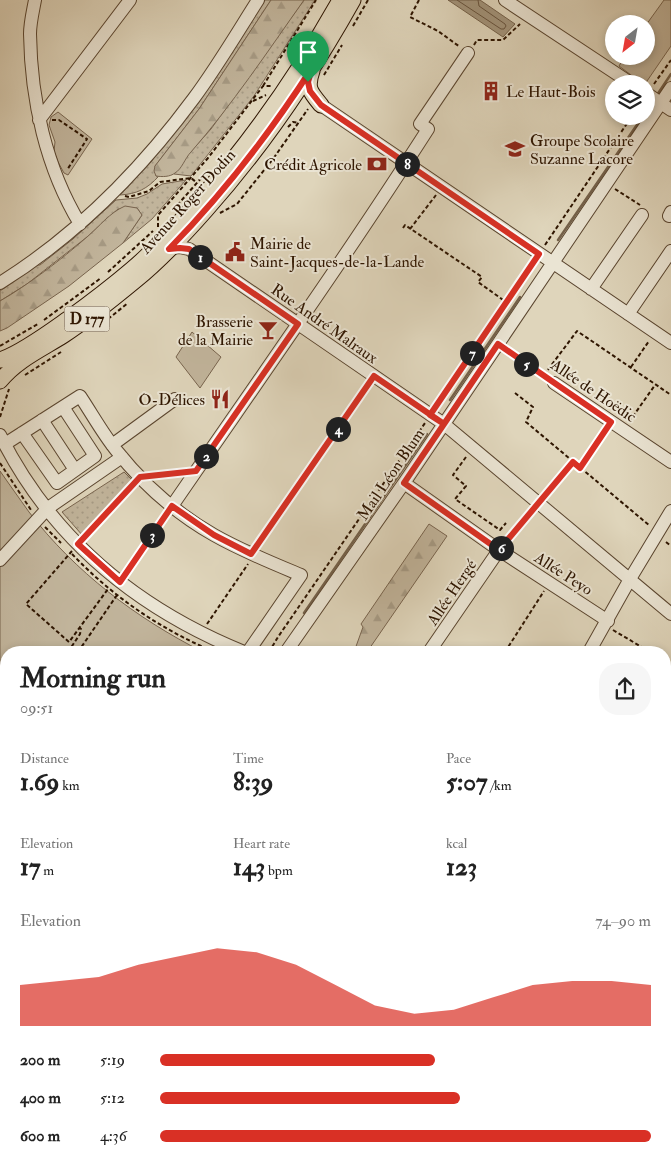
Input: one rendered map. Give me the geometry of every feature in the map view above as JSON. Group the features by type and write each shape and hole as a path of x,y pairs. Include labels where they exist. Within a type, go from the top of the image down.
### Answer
{"main road":[{"name":"Avenue Roger Dodin","path":"1,352 12,354 75,314 132,270 178,224 218,178 267,115 303,62 340,0"},
{"name":"Avenue Roger Dodin","path":"3,382 14,366 65,335 138,279 169,249 215,199 277,121 353,0"},
{"path":"312,68 308,82 310,91 321,105"}],"street":[{"path":"35,0 30,33 35,100 39,120 58,183 80,224"},
{"path":"39,120 130,0"},
{"path":"0,283 34,262 80,224 111,195 165,136 194,98 258,0"},
{"path":"511,2 619,75"},
{"path":"172,506 298,324 406,163 428,129 420,124 468,53"},
{"name":"Mail Léon Blum","path":"290,646 404,483 607,183 666,106 671,88"},
{"path":"655,99 666,106"},
{"path":"321,105 552,264 665,337"},
{"path":"591,289 644,210"},
{"name":"Rue André Malraux","path":"169,249 189,249 444,424 671,614"},
{"path":"628,314 671,251"},
{"name":"Allée de Hoëdic","path":"549,379 671,462"},
{"path":"222,646 197,639 174,620 120,582 78,544 57,523 2,440 22,433 80,396 122,457 140,477 172,506 214,535 252,555 301,574 252,646"},
{"path":"112,445 175,399"},
{"path":"22,433 57,483 95,456 62,408"},
{"path":"42,420 75,470"},
{"path":"0,560 48,508 122,457"},
{"name":"Allée Peyo","path":"404,483 499,550 608,621"},
{"path":"593,646 671,510"},
{"name":"Allée Hergé","path":"433,646 499,550"}],"path":[{"path":"158,226 158,215 191,178 263,86 316,0"},
{"path":"419,0 410,17 438,31 468,53 477,40 503,40 530,15"},
{"path":"655,83 671,60"},
{"path":"263,86 273,86"},
{"path":"251,102 266,95"},
{"path":"39,120 59,120 86,139 85,144 58,183"},
{"path":"289,126 293,122 299,123"},
{"path":"273,646 626,125"},
{"path":"111,195 129,197 149,191 160,182 171,179 191,178 196,182 172,211"},
{"path":"607,183 642,206 644,210"},
{"path":"410,229 442,188"},
{"path":"1,352 105,275 162,222"},
{"path":"403,228 405,225 482,277 478,282 506,302"},
{"path":"549,379 577,331 671,395"},
{"path":"631,367 665,337"},
{"name":"Allée de Hoëdic","path":"498,344 549,379"},
{"path":"20,378 33,370"},
{"path":"197,639 374,376"},
{"path":"0,417 8,391 3,382"},
{"path":"623,430 656,384"},
{"path":"514,394 533,407 526,422 658,532"},
{"path":"580,468 611,422"},
{"path":"473,449 454,475 466,486 455,500 500,530"},
{"path":"499,550 573,462"},
{"path":"0,463 33,512"},
{"path":"108,589 69,642 26,604 140,477 196,471"},
{"path":"120,582 172,506"},
{"path":"497,534 506,522"},
{"path":"509,646 548,583"},
{"path":"82,646 117,596"},
{"path":"608,621 612,630 640,646"},
{"path":"72,646 80,634 81,625"}],"green space":[{"path":"265,0 271,0 199,109 155,166 156,176 159,176 141,190 120,195 151,162 228,58"},
{"path":"271,0 304,0 235,97 189,154 180,169 171,175 156,176 155,166 199,109"},
{"path":"304,0 315,0 254,96 191,176 174,174 185,158 211,129"},
{"path":"664,0 671,0 671,46 651,75 631,75 620,65 655,65 655,15 653,15"},
{"path":"58,112 92,139 68,175 64,173 58,162 54,151 55,142 49,125 51,117"},
{"path":"186,180 152,219 123,243 142,215 137,208 118,209 87,237 27,284 0,301 0,291 37,265 40,265 73,239 116,200 137,198 162,184"},
{"path":"125,206 137,208 142,215 123,243 69,286 0,331 0,301 45,271 92,233 109,216"},
{"path":"192,332 221,357 200,388 176,357"},
{"path":"0,471 47,534 87,574 131,609 191,646 0,646"},
{"path":"124,472 133,481 83,536 62,512"},
{"path":"429,524 447,536 371,646 356,646 363,627 361,624"}],"water":[{"path":"448,0 480,0 515,24 503,37"}],"waterway":[{"path":"657,95 671,74"},
{"path":"558,240 637,125"},
{"path":"450,400 520,297"},
{"path":"304,613 427,434"}],"place":[{"name":"Le Haut-Bois","path":"491,91"},
{"name":"Groupe Scolaire Suzanne Lacore","path":"515,149"},
{"name":"Crédit Agricole","path":"377,164"},
{"name":"Mairie de Saint-Jacques-de-la-Lande","path":"235,252"},
{"name":"Brasserie de la Mairie","path":"268,330"},
{"name":"O-Délices","path":"220,399"}],"route":[{"path":"308,82 310,91 321,105 539,254 430,415 444,424 404,483 499,550 573,462 580,468 611,422 498,344 444,424 374,376 251,554 214,535 172,506 120,582 78,544 140,477 196,471 298,324 189,249 169,249 187,232 249,158 277,121 312,68 308,82"}]}
